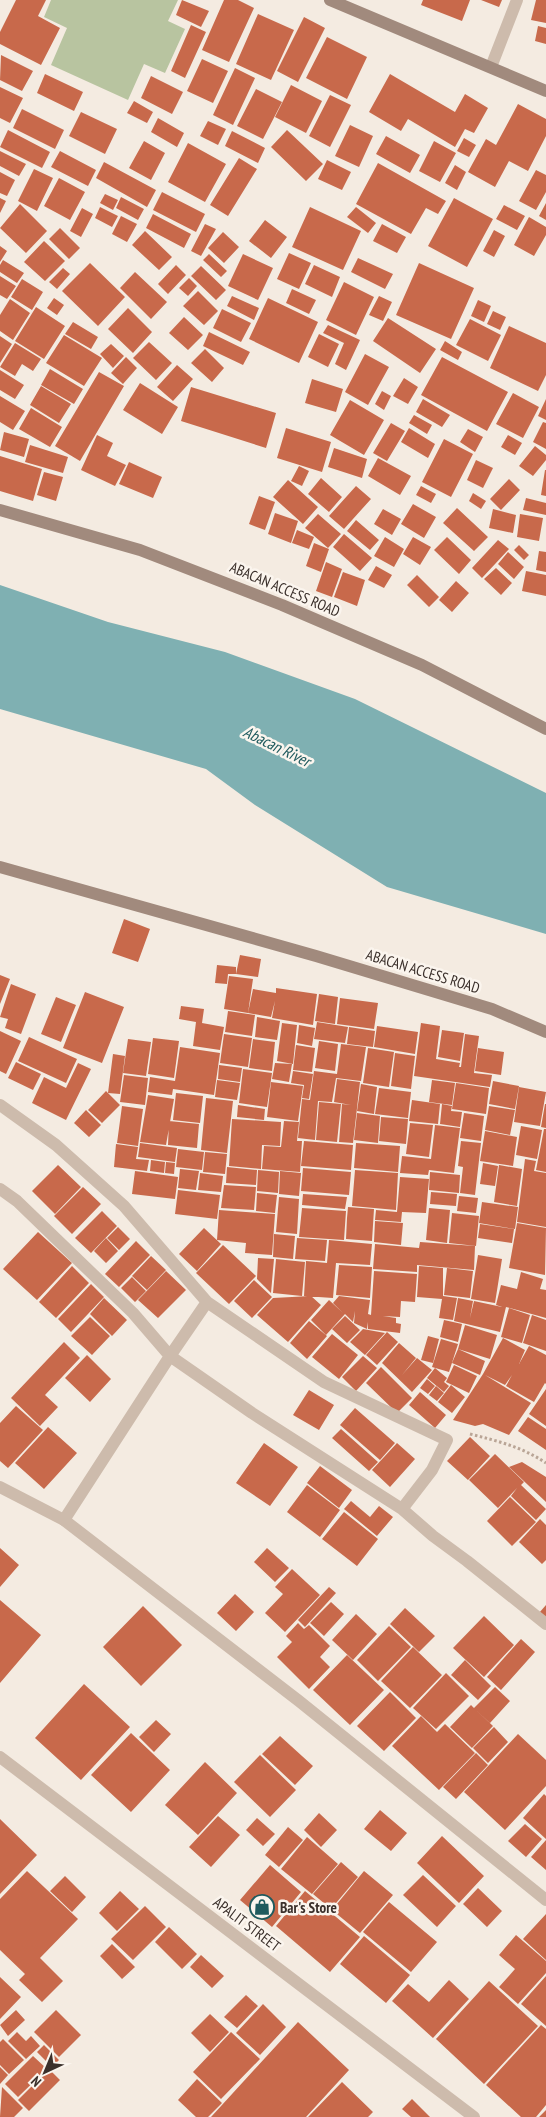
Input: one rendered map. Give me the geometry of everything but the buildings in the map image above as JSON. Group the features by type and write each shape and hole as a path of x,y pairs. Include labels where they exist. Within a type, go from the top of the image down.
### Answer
{"street":[{"path":"330,0 546,91"},
{"path":"491,67 517,0"},
{"name":"ABACAN ACCESS ROAD","path":"0,510 140,550 256,594 422,665 546,729"},
{"name":"ABACAN ACCESS ROAD","path":"0,867 325,958 492,1010 546,1032"},
{"path":"0,1105 56,1145 124,1206 207,1302 324,1382 447,1440 432,1470 402,1509"},
{"path":"0,1189 17,1201 134,1314 170,1356 252,1413 402,1509 433,1536 546,1624"},
{"path":"64,1520 207,1302"},
{"path":"0,1488 64,1520 284,1689 546,1900"},
{"name":"APALIT STREET","path":"0,1757 474,2117"}],"path":[{"path":"447,1440 457,1434 466,1433 512,1444 546,1463"}],"green space":[{"path":"51,0 178,0 168,21 185,29 165,73 144,64 128,100 51,65 67,28 44,17"}],"water":[{"name":"Abacan River","path":"0,585 108,622 225,652 355,699 546,793 546,934 387,887 255,805 206,769 0,709"}],"place":[{"name":"Bar's Store","path":"262,1907"}]}
